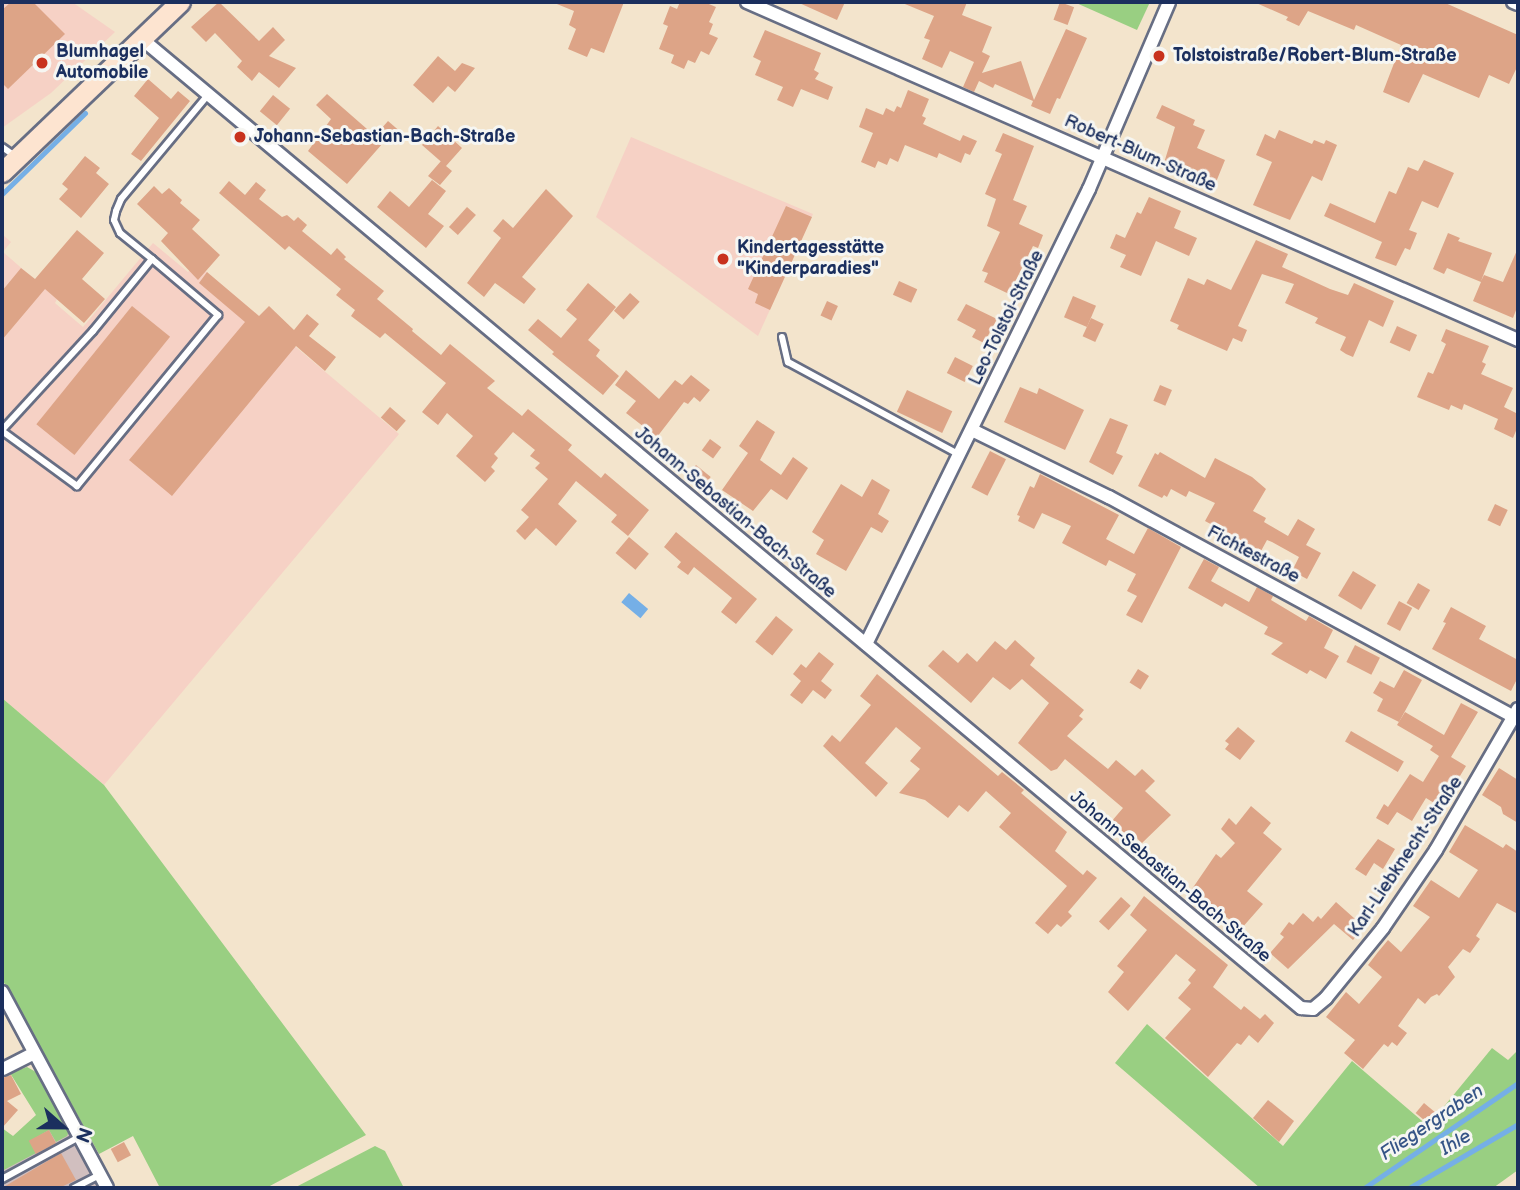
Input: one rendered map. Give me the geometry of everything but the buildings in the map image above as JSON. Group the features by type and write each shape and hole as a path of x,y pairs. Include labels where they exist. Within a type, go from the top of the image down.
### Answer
{"main road":[{"path":"2,172 9,152 142,39 180,2"}],"street":[{"name":"Robert-Blum-Straße","path":"747,2 1518,340"},
{"name":"Leo-Tolstoi-Straße","path":"866,644 1103,157 1169,2"},
{"path":"1513,2 1518,4"},
{"name":"Johann-Sebastian-Bach-Straße","path":"142,39 1288,999 1307,1010"},
{"name":"Fichtestraße","path":"972,430 1109,497 1516,713"},
{"name":"Karl-Liebknecht-Straße","path":"1307,1010 1326,998 1401,902 1516,713"},
{"path":"2,992 107,1188"},
{"path":"3,1069 33,1054"}],"lane":[{"path":"152,259 93,331 2,430 77,486 218,315 152,259 120,233 114,220 121,199 207,96"},
{"path":"782,337 788,362 960,455"},
{"path":"2,1179 79,1137"},
{"path":"74,1188 99,1175"}],"shaded area":[{"name":"Blumhagel Automobile","path":"2,2 72,2 115,32 51,93 2,128"},
{"name":"Kindertagesstätte \"Kinderparadies\"","path":"631,137 813,214 758,336 596,217"},
{"path":"2,234 11,242 3,252 57,299 55,303 83,327 153,243 188,272 196,263 399,434 104,785 2,698"},
{"path":"60,1114 100,1188 2,1188 2,1156"}],"green space":[{"path":"1074,2 1150,2 1137,30"},
{"path":"2,698 104,785 366,1135 266,1188 160,1188 133,1136 99,1154 2,979"},
{"path":"1147,1024 1283,1146 1352,1061 1428,1126 1492,1048 1508,1060 1518,1050 1518,1170 1493,1188 1260,1188 1115,1063"},
{"path":"27,1067 36,1072 69,1131 67,1136 56,1142 49,1130 30,1141 36,1153 2,1171 2,1128 13,1136 36,1115 10,1073"},
{"path":"375,1146 385,1151 404,1188 294,1188"}],"water":[{"path":"629,593 648,609 640,618 621,602"}],"waterway":[{"path":"2,194 85,113"},
{"name":"Fliegergraben","path":"1364,1188 1518,1083"},
{"name":"Ihle","path":"1409,1188 1518,1124"}],"place":[{"name":"Tolstoistraße/Robert-Blum-Straße","path":"1159,56"},
{"name":"Blumhagel Automobile","path":"42,63"},
{"name":"Johann-Sebastian-Bach-Straße","path":"240,137"},
{"name":"Kindertagesstätte \"Kinderparadies\"","path":"723,259"}]}
